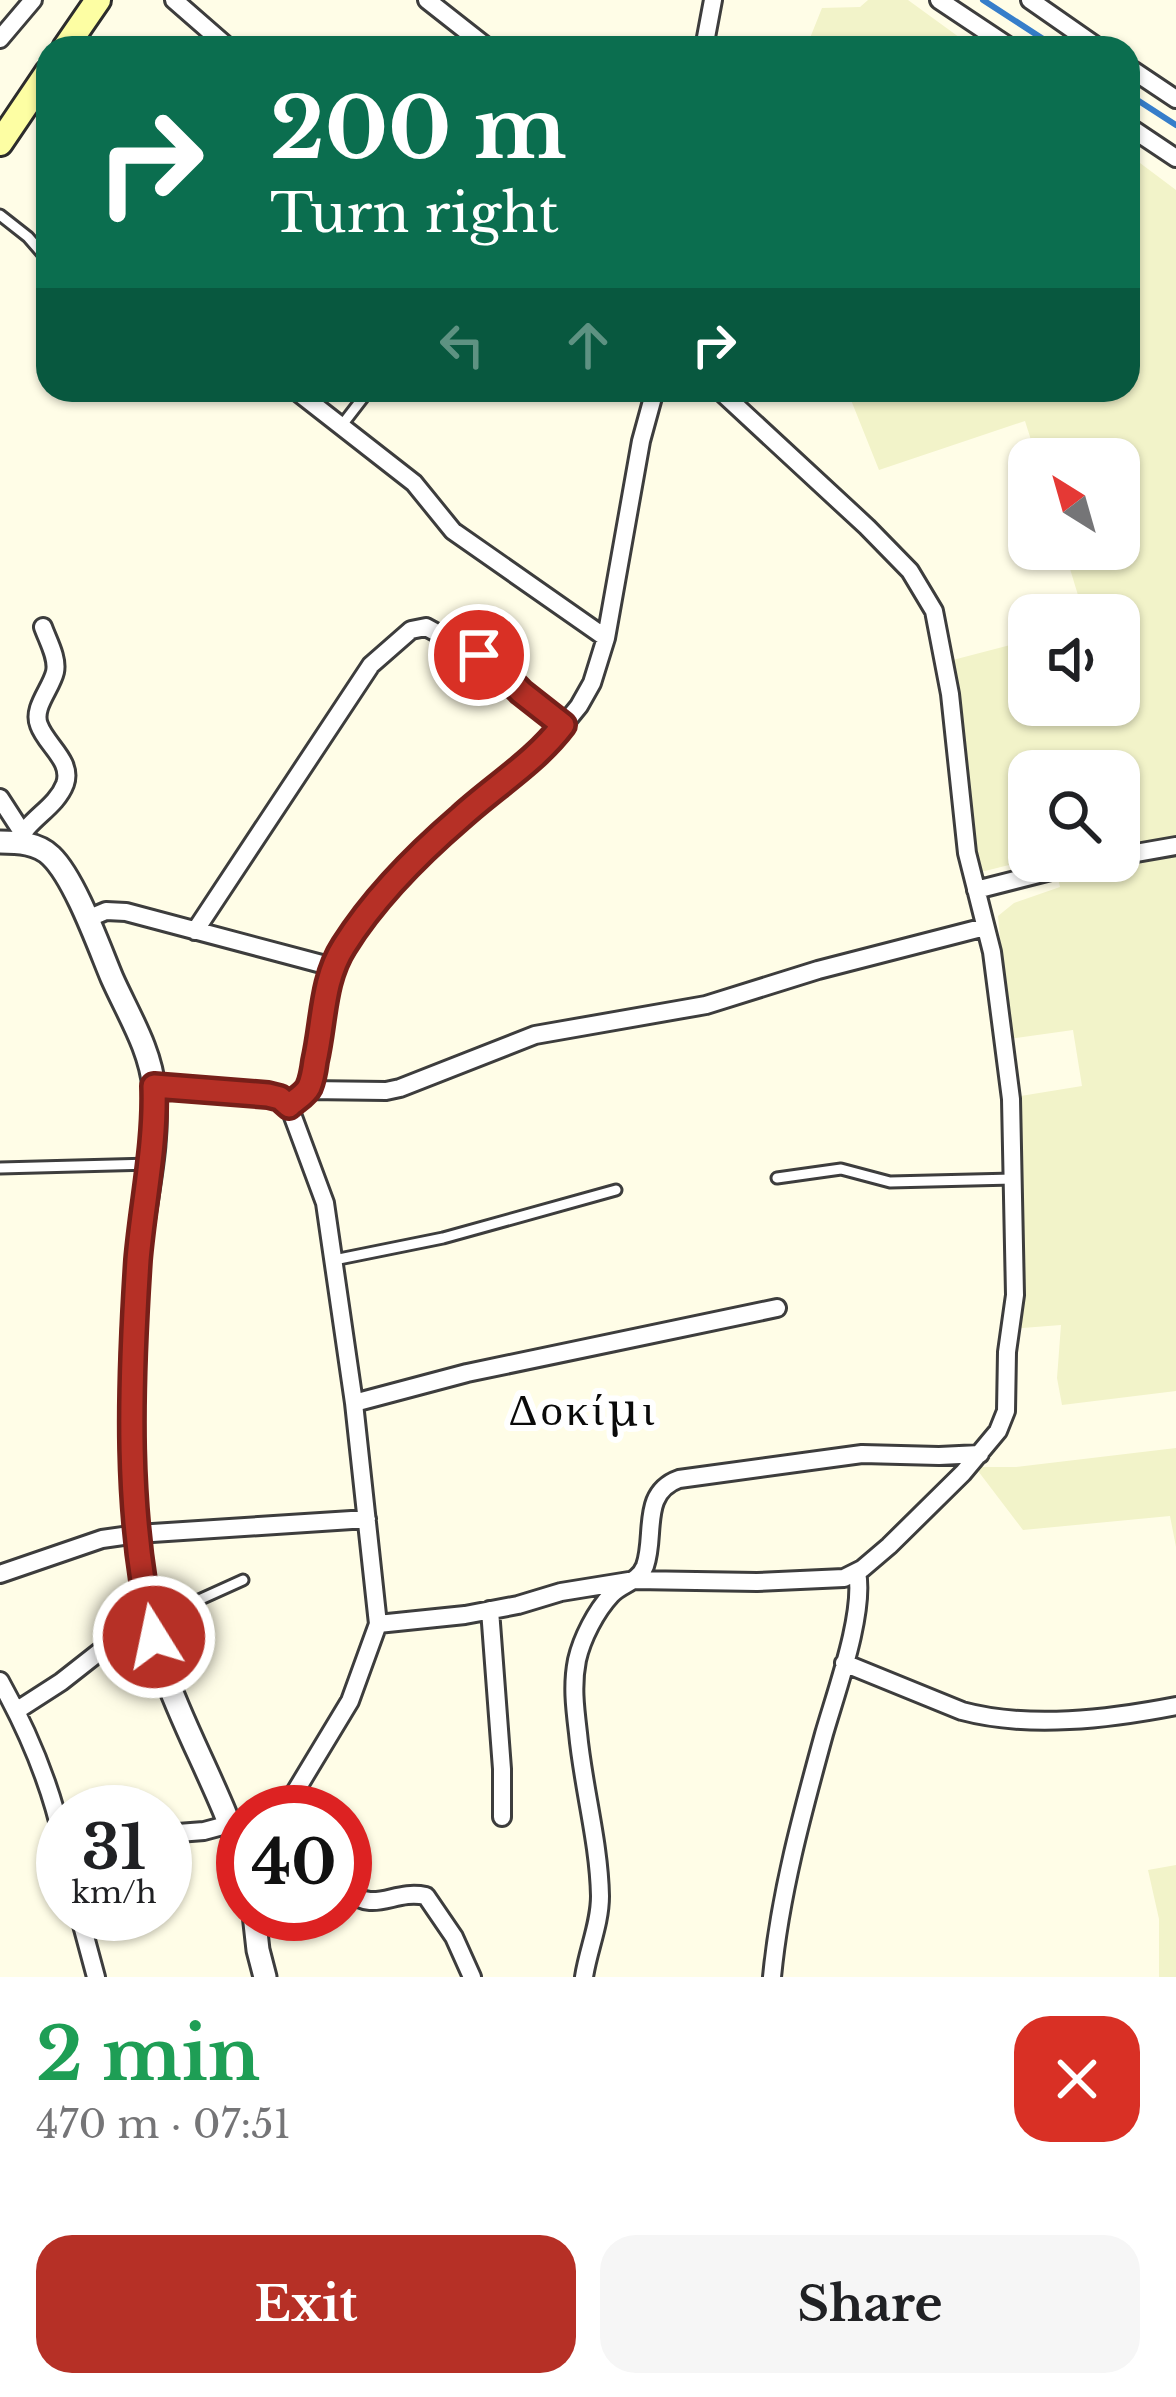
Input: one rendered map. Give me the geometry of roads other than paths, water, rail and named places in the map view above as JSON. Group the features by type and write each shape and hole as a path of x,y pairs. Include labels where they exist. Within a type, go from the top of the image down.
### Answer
{"main road":[{"path":"73,36 98,0"},
{"path":"0,143 36,90"}],"street":[{"path":"0,39 33,0"},
{"path":"174,0 215,36"},
{"path":"427,0 473,36"},
{"path":"706,36 712,0"},
{"path":"939,0 993,36"},
{"path":"1030,0 1082,36"},
{"path":"1140,75 1176,99"},
{"path":"1140,134 1176,158"},
{"path":"311,402 414,483 453,531 606,638"},
{"path":"289,1106 308,1090 333,967 350,937 385,892 459,818 548,744 592,683 606,638 640,441 651,402"},
{"path":"378,1624 490,1610 635,1580 836,1579 856,1572 890,1546 980,1454 1006,1411 1015,1295 1011,1099 992,952 967,853 934,611 910,571 867,526 732,402"},
{"path":"14,839 56,798 67,773 38,723 38,711 56,666 43,627"},
{"path":"195,931 370,665 410,630 426,627 494,664 563,725"},
{"path":"0,798 14,839"},
{"path":"14,839 39,848 55,861 87,919 142,1045 154,1086 152,1164 139,1257 134,1352 137,1534 152,1630 165,1673 216,1791"},
{"path":"1140,852 1176,846"},
{"path":"976,890 1008,882"},
{"path":"87,919 106,911 122,912 333,967"},
{"path":"308,1090 400,1088 535,1035 706,1005 985,927"},
{"path":"154,1086 280,1098 289,1106 325,1203 354,1403 378,1624 350,1701 299,1785"},
{"path":"354,1403 467,1373 777,1308"},
{"path":"584,1977 600,1900 573,1684 586,1634 611,1595 643,1572 654,1502 662,1488 673,1481 862,1454 980,1454"},
{"path":"0,1574 102,1539 367,1519"},
{"path":"772,1977 778,1918 844,1664 859,1588 856,1572"},
{"path":"490,1610 502,1817"},
{"path":"16,1711 104,1649 152,1630"},
{"path":"844,1664 982,1717 1082,1719 1176,1706"},
{"path":"0,1681 47,1785"},
{"path":"372,1904 410,1894 426,1896 454,1937 472,1977"},
{"path":"86,1941 96,1977"},
{"path":"257,1941 265,1977"}],"lane":[{"path":"0,215 36,246"},
{"path":"342,425 360,402"},
{"path":"0,1168 152,1164"},
{"path":"777,1178 842,1169 890,1182 1012,1179"},
{"path":"334,1260 442,1238 616,1190"},
{"path":"152,1630 243,1580"}],"waterway":[{"path":"983,0 1038,36"},
{"path":"1140,102 1176,125"}],"district":[{"name":"Δοκίμι","path":"583,1409"}]}
